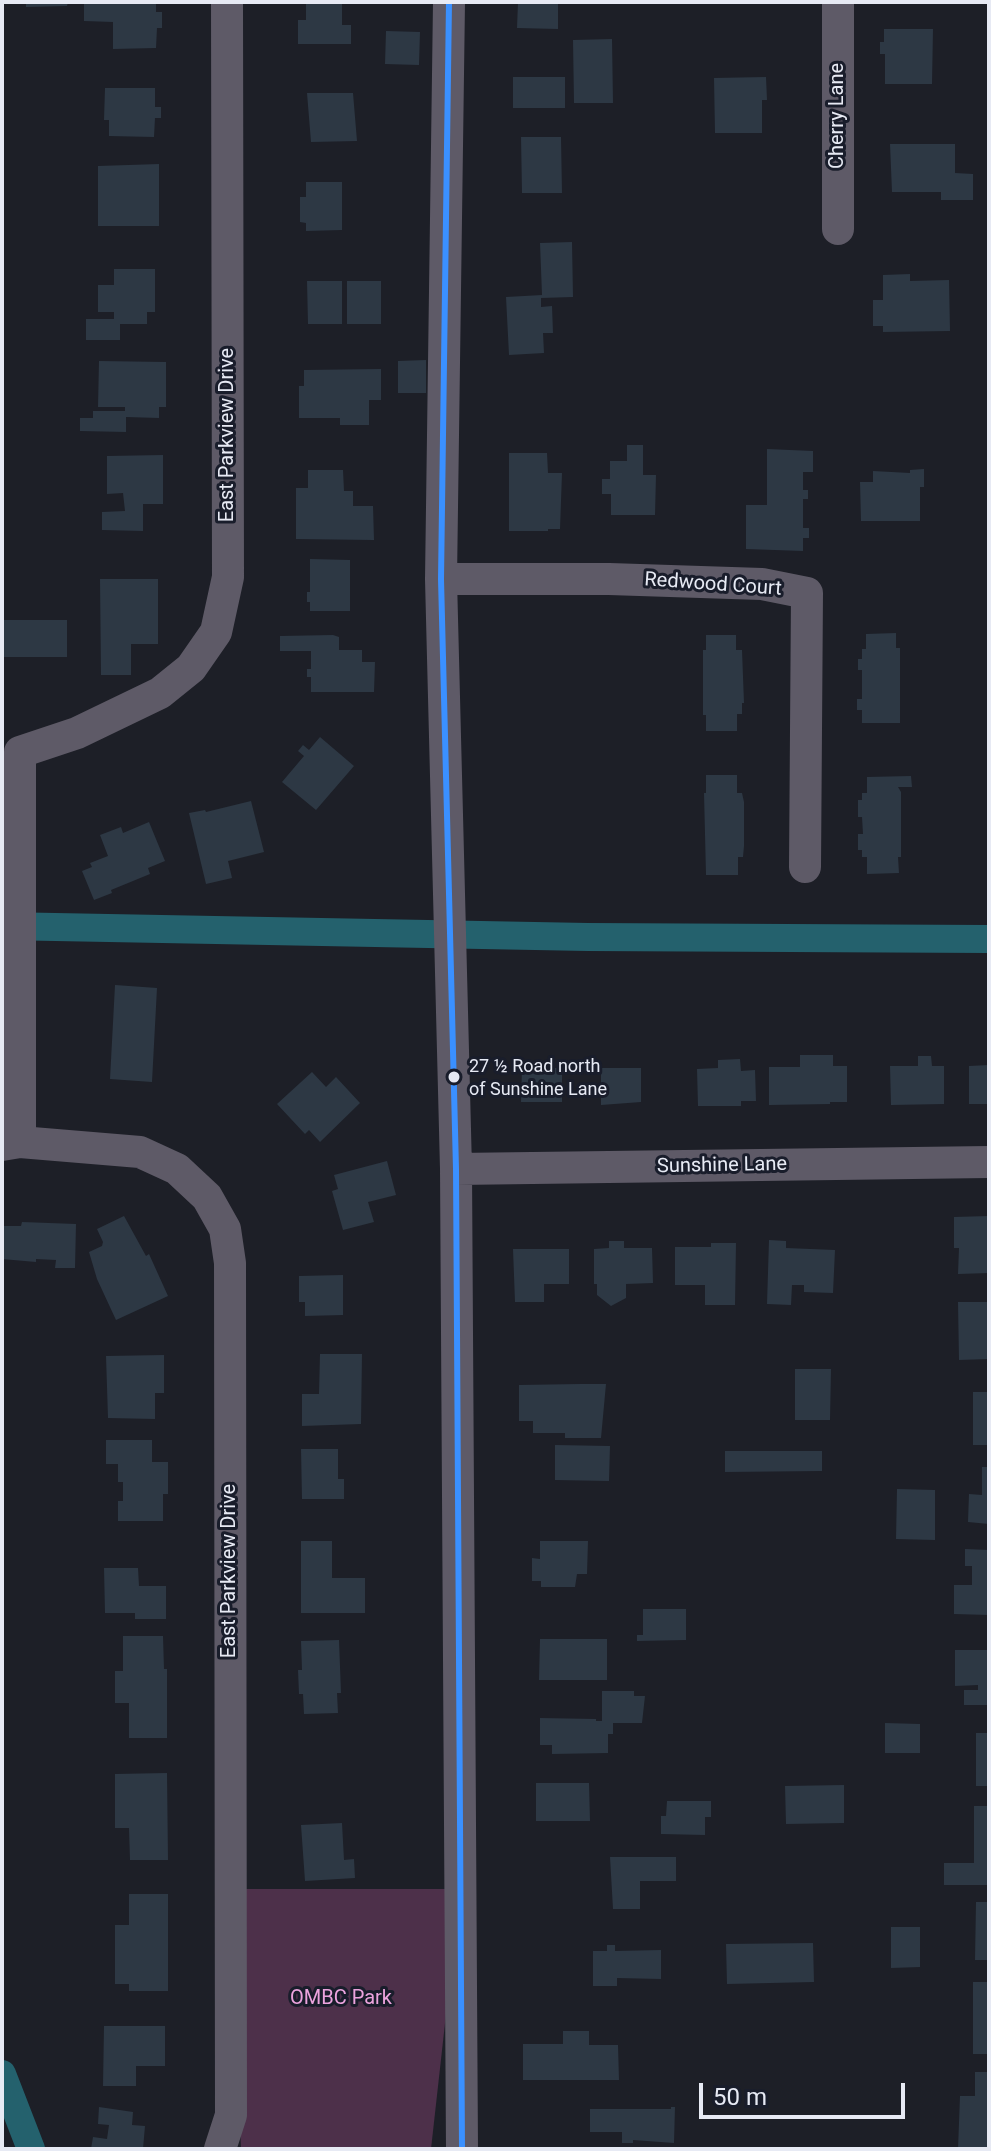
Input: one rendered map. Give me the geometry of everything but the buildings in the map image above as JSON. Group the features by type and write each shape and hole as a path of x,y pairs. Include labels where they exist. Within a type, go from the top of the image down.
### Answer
{"street":[{"name":"East Parkview Drive","path":"11,750 77,733 160,693 191,668 216,632 228,577 227,2"},
{"path":"449,2 441,579 456,1169 462,2149"},
{"name":"Cherry Lane","path":"838,2 838,229"},
{"name":"Redwood Court","path":"441,579 609,579 762,584 807,593 805,867"},
{"path":"11,750 11,1144"},
{"name":"East Parkview Drive","path":"11,1144 140,1152 177,1169 207,1197 225,1229 230,1263 231,2115 220,2149"},
{"name":"Sunshine Lane","path":"456,1169 989,1162"}],"green space":[{"name":"OMBC Park","path":"230,1889 460,1889 431,2149 241,2149"}],"waterway":[{"path":"2,926 588,937 989,939"},
{"path":"2,2074 31,2149"}],"transit line":[{"path":"449,2 441,579 456,1169 462,2149"}],"place":[{"name":"27 ½ Road north of Sunshine Lane","path":"454,1077"}]}
